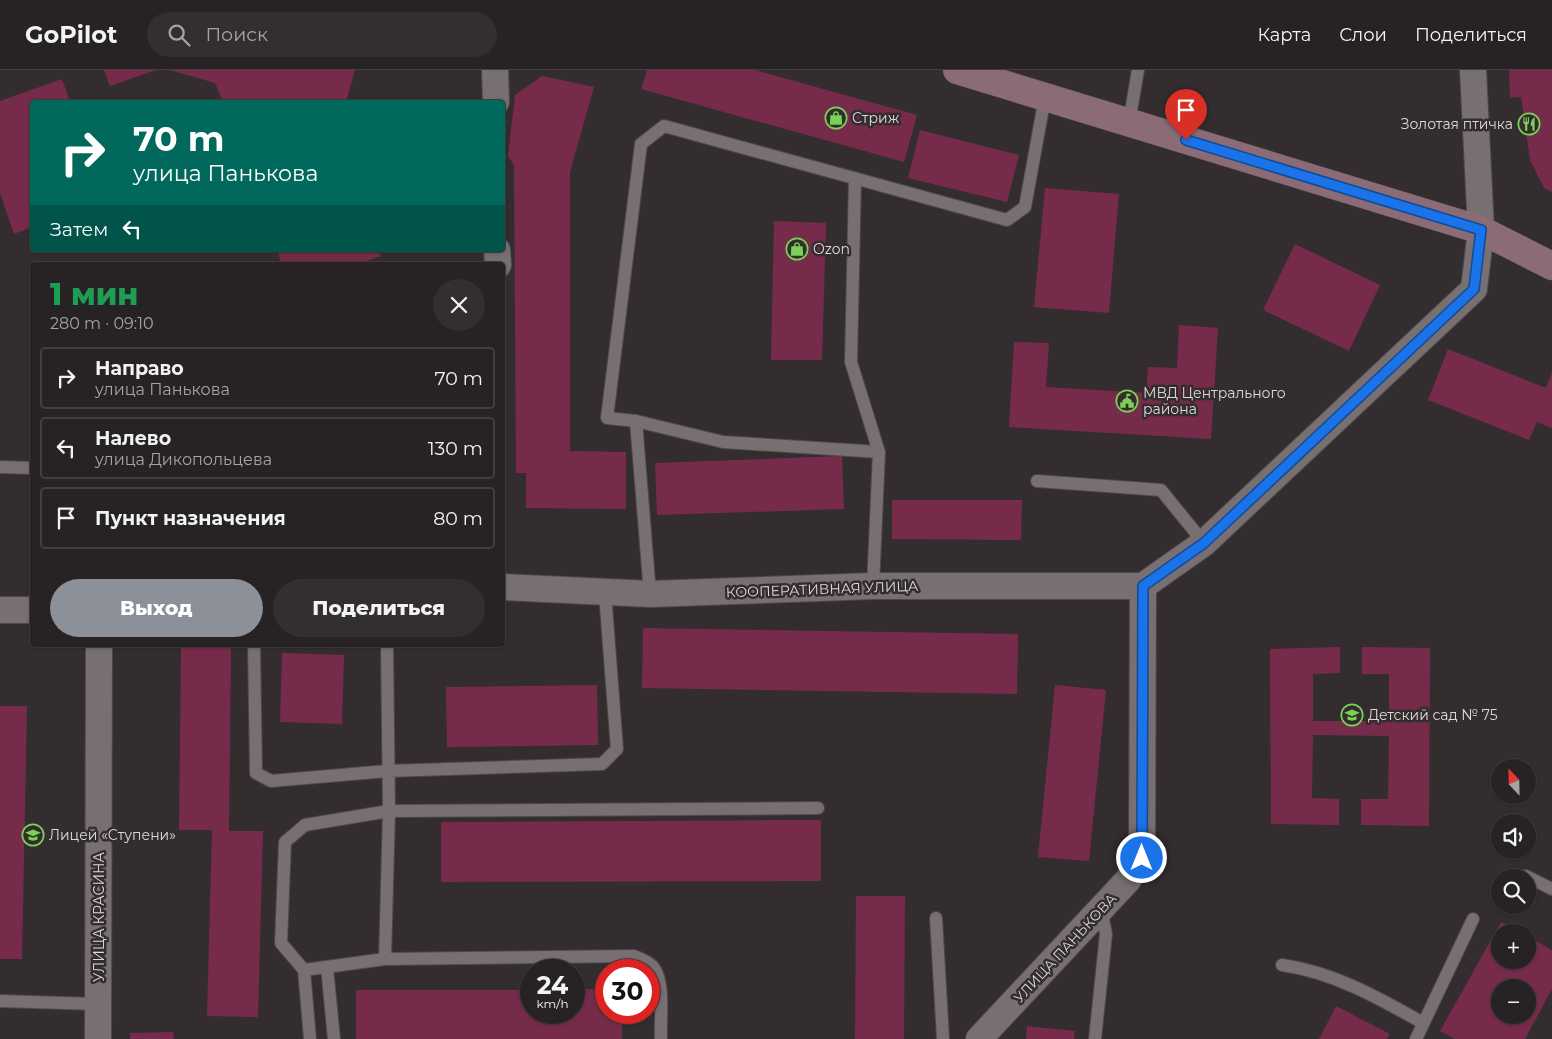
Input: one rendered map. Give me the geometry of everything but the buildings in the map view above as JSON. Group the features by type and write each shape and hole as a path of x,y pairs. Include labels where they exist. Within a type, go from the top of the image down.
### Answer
{"main road":[{"path":"970,72 1129,123 1481,230 1552,266"}],"street":[{"path":"495,70 496,100"},
{"path":"1143,586 1204,543 1474,289 1481,230 1474,70"},
{"name":"КООПЕРАТИВНАЯ УЛИЦА","path":"505,588 650,594 873,586 1143,586"},
{"name":"УЛИЦА ПАНЬКОВА","path":"979,1039 1128,880 1142,858 1143,586"},
{"path":"0,610 30,610"},
{"name":"УЛИЦА КРАСИНА","path":"98,1039 99,647"}],"lane":[{"path":"1129,123 1138,70"},
{"path":"879,452 723,442 636,421 607,418 641,144 664,126 1007,220 1025,207 1045,97"},
{"path":"855,178 850,362 879,452 873,586"},
{"path":"636,421 650,594"},
{"path":"0,467 30,468"},
{"path":"1037,480 1162,490 1204,543"},
{"path":"254,647 256,773 271,781 387,771 602,764 617,749 605,593"},
{"path":"385,959 389,811 387,771 387,647"},
{"path":"310,1039 304,970 281,943 286,842 305,825 389,811 818,808"},
{"path":"1536,881 1552,889"},
{"path":"1095,1039 1106,934 1101,909"},
{"path":"936,918 943,1039"},
{"path":"1416,1039 1473,919"},
{"path":"304,970 385,959 634,956 654,968 660,983 661,1039"},
{"path":"1282,965 1304,968 1374,995 1423,1023"},
{"path":"327,967 334,1039"},
{"path":"0,1001 98,1004"}],"place":[{"name":"Стриж","path":"836,118"},
{"name":"Золотая птичка","path":"1529,124"},
{"name":"Ozon","path":"797,249"},
{"name":"МВД Центрального района","path":"1127,401"},
{"name":"Детский сад № 75","path":"1352,715"},
{"name":"Лицей «Ступени»","path":"33,835"}],"route":[{"path":"1142,858 1143,586 1204,543 1474,289 1481,230 1186,140"}]}
